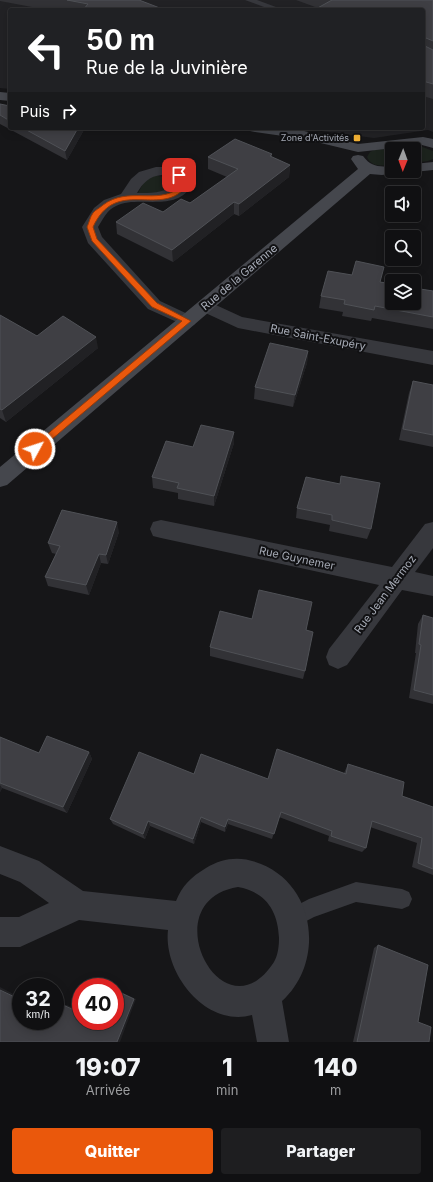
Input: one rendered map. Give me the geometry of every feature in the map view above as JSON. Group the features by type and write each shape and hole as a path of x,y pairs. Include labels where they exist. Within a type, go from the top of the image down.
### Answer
{"street":[{"path":"269,130 304,135 358,148 423,141 433,143"},
{"path":"358,148 357,157 359,162 376,171 385,170"},
{"path":"421,167 433,166"},
{"name":"Rue de la Garenne","path":"0,479 368,168"},
{"path":"127,197 110,203 96,214 90,227 94,239 154,305 188,321"},
{"name":"Rue Saint-Exupéry","path":"205,306 238,322 433,358"},
{"name":"Rue Guynemer","path":"161,530 433,586"},
{"name":"Rue Jean Mermoz","path":"338,657 433,531"},
{"path":"0,860 29,870 78,905 184,918"},
{"path":"238,872 255,876 271,885 284,900 293,918 295,939 291,961 281,981 265,995 247,1002 228,1000 210,992 195,977 186,959 182,938 184,918 192,899 204,885 220,876 238,872"},
{"path":"0,932 20,932 78,905"},
{"path":"265,995 273,1042"}],"lane":[{"path":"252,0 274,8"},
{"path":"293,918 309,909 356,892 402,899"}],"shaded area":[{"path":"0,0 433,0 433,132 428,130 374,138 314,130 425,130 425,8 8,8 8,89 0,88"},
{"path":"421,146 433,151 433,159 421,162"},
{"path":"385,149 385,166 371,163 367,157 370,152"},
{"path":"152,176 168,178 173,181 174,186 171,189 152,194 138,193 145,180"}],"building":[{"path":"67,0 139,0 160,8 85,8 88,4"},
{"path":"332,0 433,0 433,41 425,38 425,8 318,8"},
{"path":"425,46 433,50 433,84 425,82"},
{"path":"0,104 8,106 8,120 0,115"},
{"path":"27,130 77,130 65,151"},
{"path":"235,139 272,154 270,156 290,165 239,204 234,202 172,250 116,222 143,203 163,212 181,199 190,203 238,169 208,157"},
{"path":"356,261 384,267 380,282 385,283 385,308 375,306 374,310 344,304 345,300 321,296 328,271 352,275"},
{"path":"421,289 433,291 433,317 396,310 421,310"},
{"path":"0,315 37,336 63,316 96,337 2,410 0,409"},
{"path":"270,343 308,351 295,395 255,387"},
{"path":"413,381 433,385 433,435 403,429"},
{"path":"201,425 234,432 214,496 177,488 179,483 152,477 166,441 193,447"},
{"path":"341,476 380,483 371,529 332,520 332,515 297,508 306,477 340,484"},
{"path":"62,510 117,522 106,555 99,554 86,585 45,577 60,546 48,543"},
{"path":"259,590 312,602 306,630 313,632 305,671 210,647 220,611 252,619"},
{"path":"423,615 433,618 433,695 414,690 421,645 419,644"},
{"path":"47,736 89,752 63,807 0,783 0,737 39,753"},
{"path":"277,749 346,774 348,764 404,782 402,796 433,807 433,869 418,863 422,838 372,821 366,848 331,836 332,831 281,812 274,834 228,819 225,827 201,817 193,839 148,821 143,834 110,819 139,752 194,774 201,754 268,779"},
{"path":"378,945 428,965 418,1022 431,1027 429,1042 357,1042"},
{"path":"0,990 12,996 12,1030 64,1030 64,1005 72,1009 72,1030 122,1030 117,1042 0,1042"},
{"path":"124,994 134,999 124,1024"}],"place":[{"name":"Zone d'Activités","path":"357,138"}],"route":[{"path":"35,449 188,321 154,305 94,239 90,227 96,214 110,203 127,197 159,198 174,195 182,188 182,182 179,175"}]}
